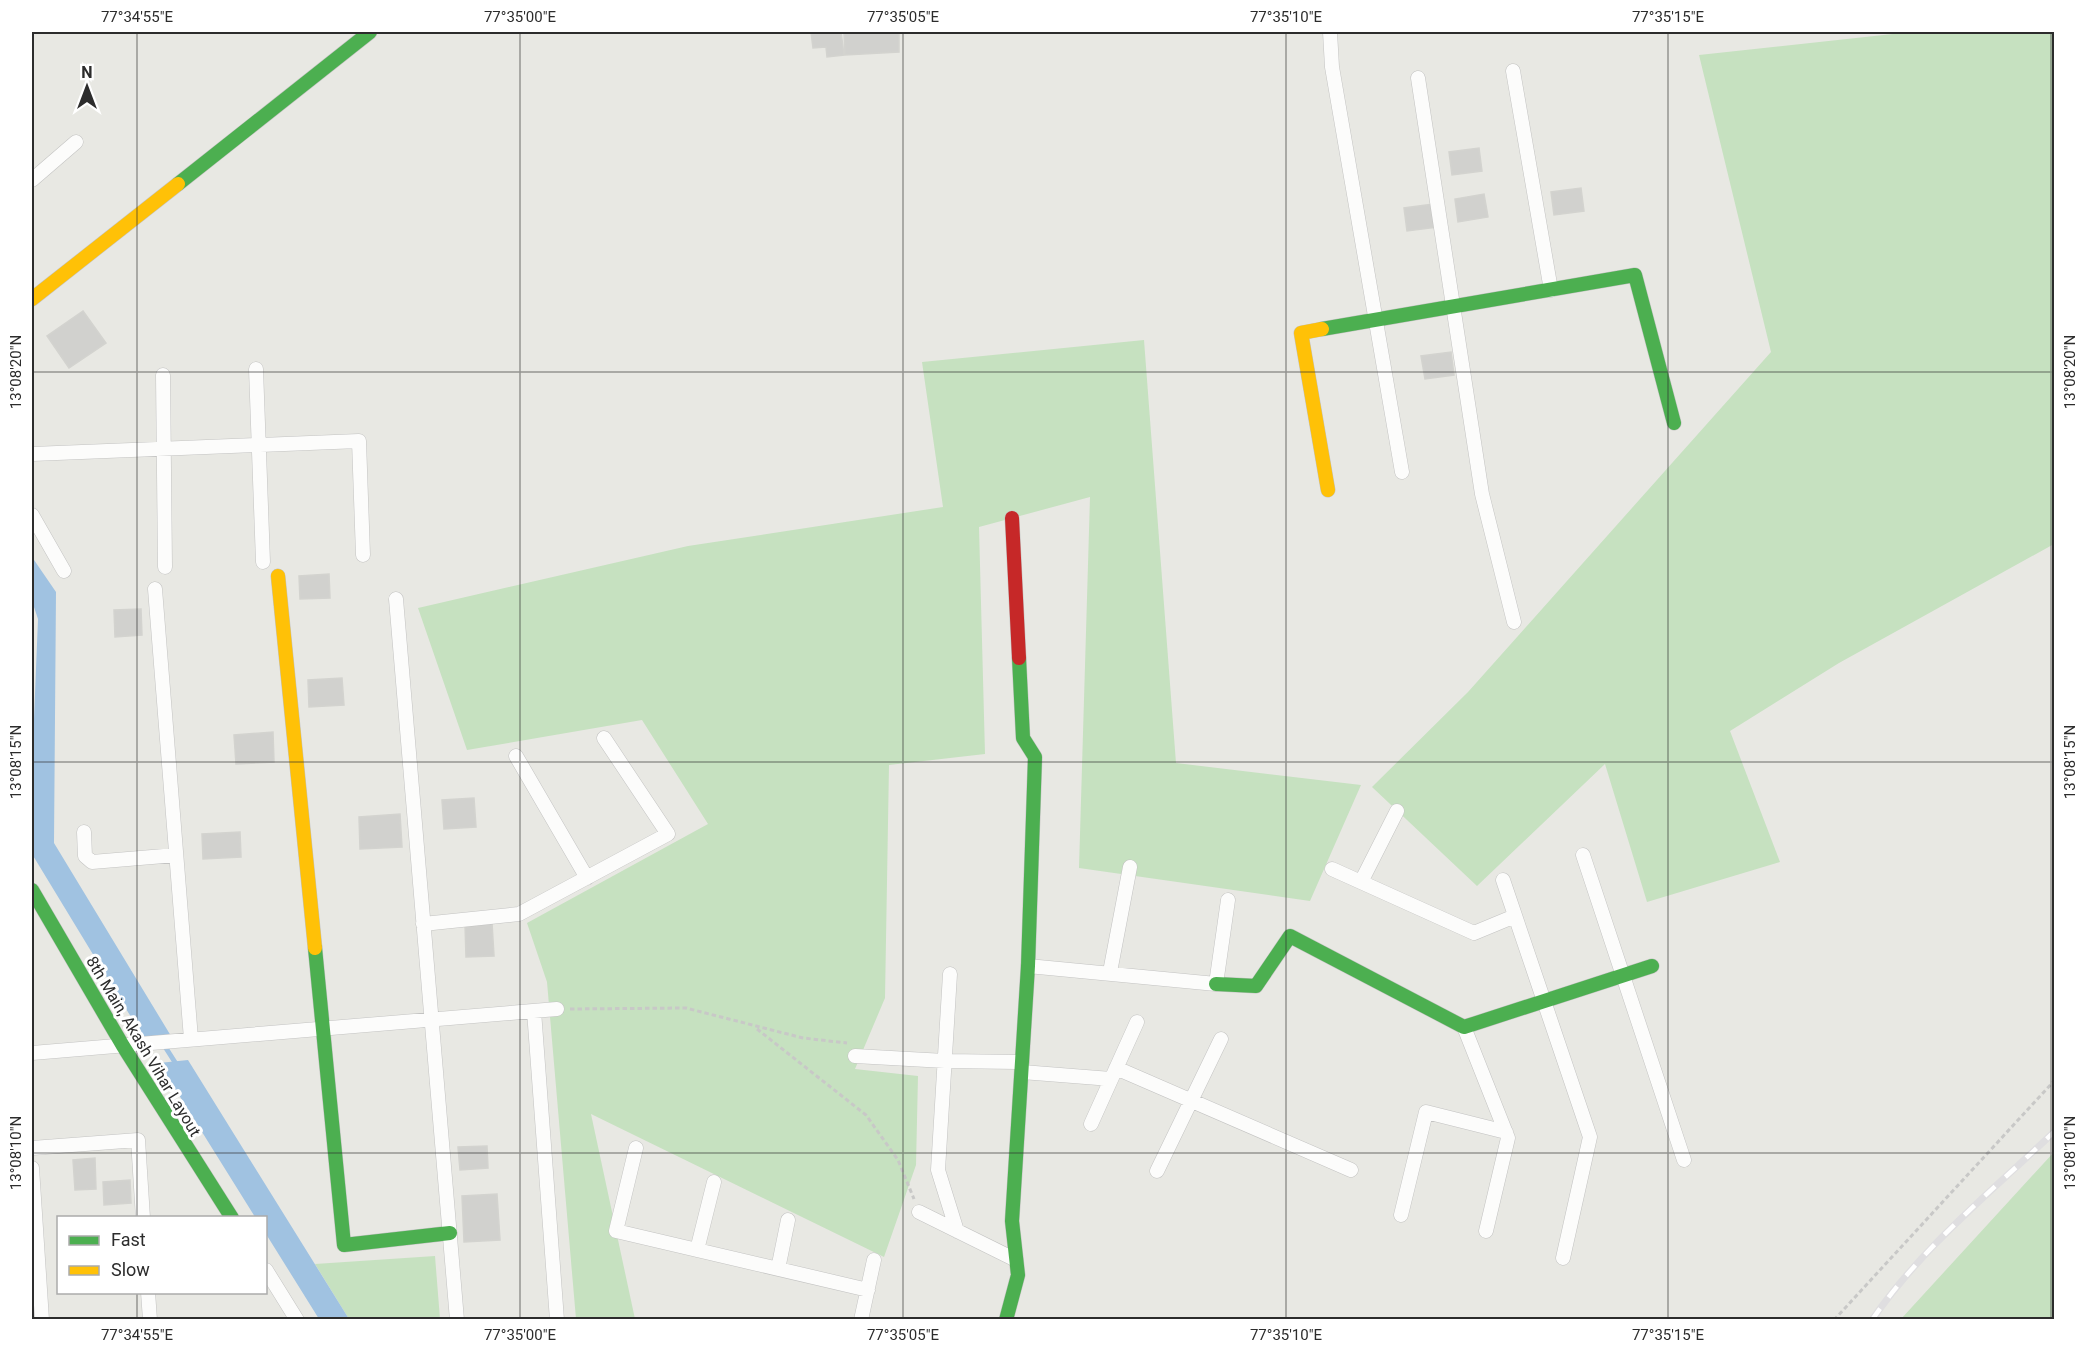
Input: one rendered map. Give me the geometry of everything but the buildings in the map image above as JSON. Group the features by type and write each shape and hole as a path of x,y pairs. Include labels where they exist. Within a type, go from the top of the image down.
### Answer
{"street":[{"path":"32,299 369,32"},
{"path":"1330,32 1332,67 1402,472"},
{"path":"1513,71 1551,290"},
{"path":"1418,78 1482,494 1514,622"},
{"path":"32,180 76,142"},
{"path":"1328,490 1301,333 1635,275 1674,423"},
{"path":"256,369 263,561"},
{"path":"163,375 165,567"},
{"path":"32,454 358,441 363,555"},
{"path":"32,515 64,570"},
{"path":"1006,1320 1018,1275 1012,1221 1028,966 1035,757 1023,738 1012,518"},
{"path":"278,576 344,1245 450,1233"},
{"path":"155,588 191,1039"},
{"path":"396,599 457,1320"},
{"path":"423,924 519,914 668,834 604,738"},
{"path":"516,756 587,878"},
{"path":"1361,882 1397,811"},
{"path":"84,832 85,856 92,862 176,855"},
{"path":"1583,855 1683,1160"},
{"path":"1110,972 1130,867"},
{"path":"1332,869 1474,933 1515,916"},
{"path":"1503,880 1590,1137 1563,1258"},
{"name":"8th Main, Akash Vihar Layout","path":"32,890 231,1216"},
{"path":"1216,984 1228,900"},
{"path":"1028,966 1256,986 1290,936 1464,1027 1508,1138 1486,1231"},
{"path":"1464,1027 1652,966"},
{"path":"951,974 938,1170 957,1231"},
{"path":"32,1053 557,1010"},
{"path":"534,1011 557,1320"},
{"path":"1091,1124 1137,1022"},
{"path":"1157,1171 1221,1039"},
{"path":"855,1056 1114,1073 1191,1101 1351,1170"},
{"path":"1401,1215 1426,1112 1506,1132"},
{"path":"32,1148 138,1140 143,1216"},
{"path":"636,1148 616,1231 868,1290"},
{"path":"32,1168 42,1320"},
{"path":"697,1250 714,1182"},
{"path":"918,1212 1016,1260"},
{"path":"778,1269 788,1220"},
{"path":"861,1320 874,1260"},
{"path":"267,1272 297,1320"},
{"path":"148,1294 150,1320"}],"path":[{"path":"557,1010 686,1008 756,1028 803,1038 851,1043 855,1056"},
{"path":"756,1028 866,1115 898,1160 918,1212"},
{"path":"1833,1320 2055,1080"}],"green space":[{"path":"1911,32 2054,32 2054,544 1839,663 1730,731 1780,862 1647,902 1605,764 1477,886 1372,787 1468,692 1771,352 1699,55"},
{"path":"1144,340 1176,763 1361,785 1310,901 1079,868 1090,497 979,527 985,754 889,765 885,998 855,1069 918,1076 916,1165 884,1257 591,1114 635,1319 576,1319 547,982 527,923 708,824 642,720 467,750 418,608 688,546 943,507 922,362"},
{"path":"2054,1152 2054,1319 1901,1319"},
{"path":"435,1256 440,1319 349,1319 315,1264"}],"water":[{"path":"32,557 56,592 54,843 171,1036 145,1040 32,854 32,769 38,619 32,601"},
{"path":"188,1060 349,1319 319,1319 267,1236 267,1216 254,1216 159,1063"}],"waterway":[{"path":"164,1045 178,1067"}],"railway":[{"path":"1872,1320 1891,1294 1935,1244 2054,1132"}],"traffic: fast":[{"path":"178,184 370,32"},
{"path":"1322,329 1635,275 1674,423"},
{"path":"1006,1320 1018,1275 1012,1221 1028,966 1035,757 1023,738 1019,658"},
{"path":"32,890 123,1046 231,1216"},
{"path":"1216,984 1256,986 1290,936 1464,1027 1652,966"},
{"path":"315,948 344,1245 450,1233"}],"traffic: slow":[{"path":"32,299 178,184"},
{"path":"1322,329 1301,333 1328,490"},
{"path":"278,576 315,948"}],"traffic: jam":[{"path":"1012,518 1019,658"}]}
